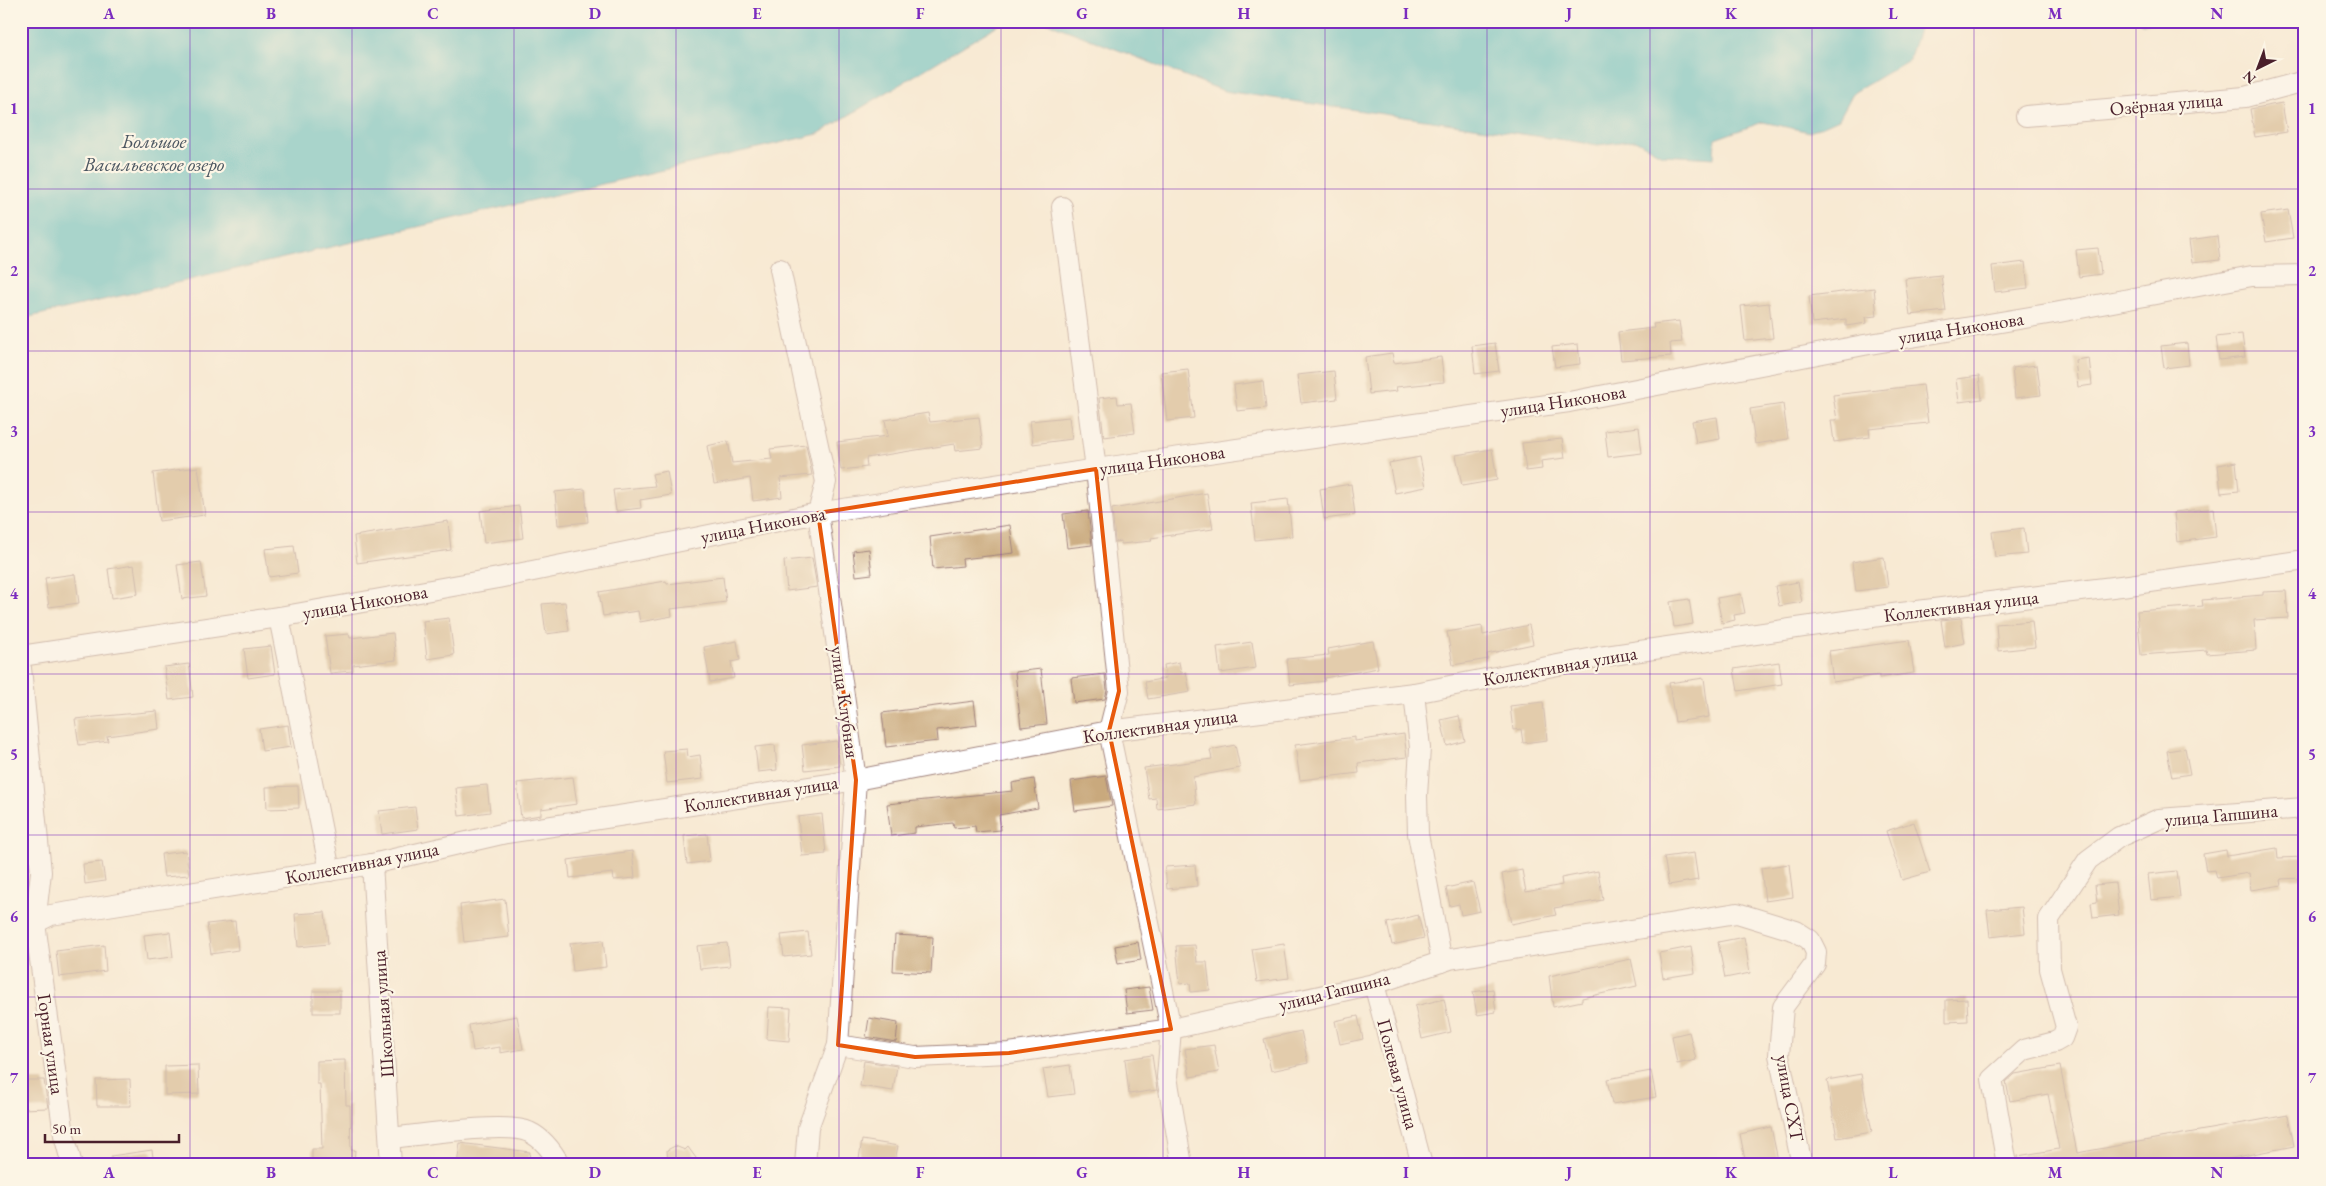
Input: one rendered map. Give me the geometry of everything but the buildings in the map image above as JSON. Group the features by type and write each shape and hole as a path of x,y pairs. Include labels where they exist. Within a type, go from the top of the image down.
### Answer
{"street":[{"name":"Озёрная улица","path":"2026,116 2244,97 2305,81"},
{"path":"1062,207 1096,470 1119,691 1109,731 1171,1029 1167,1077 1182,1165"},
{"name":"улица Клубная","path":"780,269 826,482 818,513 856,780 838,1045 808,1128 805,1165"},
{"name":"улица Никонова","path":"21,656 279,617 498,578 818,513 1096,470 1569,402 1855,346 2054,313 2252,276 2305,275"},
{"name":"Коллективная улица","path":"28,924 51,915 372,864 506,833 856,780 1109,731 1414,693 1609,656 1893,614 2129,585 2305,560"},
{"path":"279,617 330,870"},
{"name":"Горная улица","path":"21,668 41,872 28,924 64,1135 72,1165"},
{"path":"1414,693 1420,748 1416,796 1418,834 1442,962"},
{"name":"улица Гапшина","path":"2007,1165 1992,1079 2024,1050 2055,1042 2062,1038 2066,1027 2050,969 2049,919 2088,860 2119,837 2159,819 2305,808"},
{"name":"Школьная улица","path":"372,864 391,1165"},
{"name":"улица Гапшина","path":"838,1045 915,1057 1009,1053 1171,1029 1374,984 1442,962 1737,913 1796,931 1810,940 1816,952"},
{"name":"улица СХТ","path":"1802,1165 1779,1055 1783,1006 1815,964 1816,952"},
{"name":"Полевая улица","path":"1374,984 1422,1165"},
{"path":"390,1138 508,1126 528,1131 546,1145 560,1165"}],"highlighted area":[{"path":"1096,469 1119,691 1109,731 1171,1029 1009,1053 915,1057 838,1045 856,780 818,513"}],"water":[{"name":"Большое Васильевское озеро","path":"21,21 1005,21 818,134 21,319"},
{"path":"1043,21 1922,21 1909,60 1853,93 1839,119 1810,132 1763,122 1715,139 1714,158 1662,155 1635,140 1598,145 1224,91"},
{"path":"2139,21 2263,21 2263,25 2233,23 2142,23"}]}
